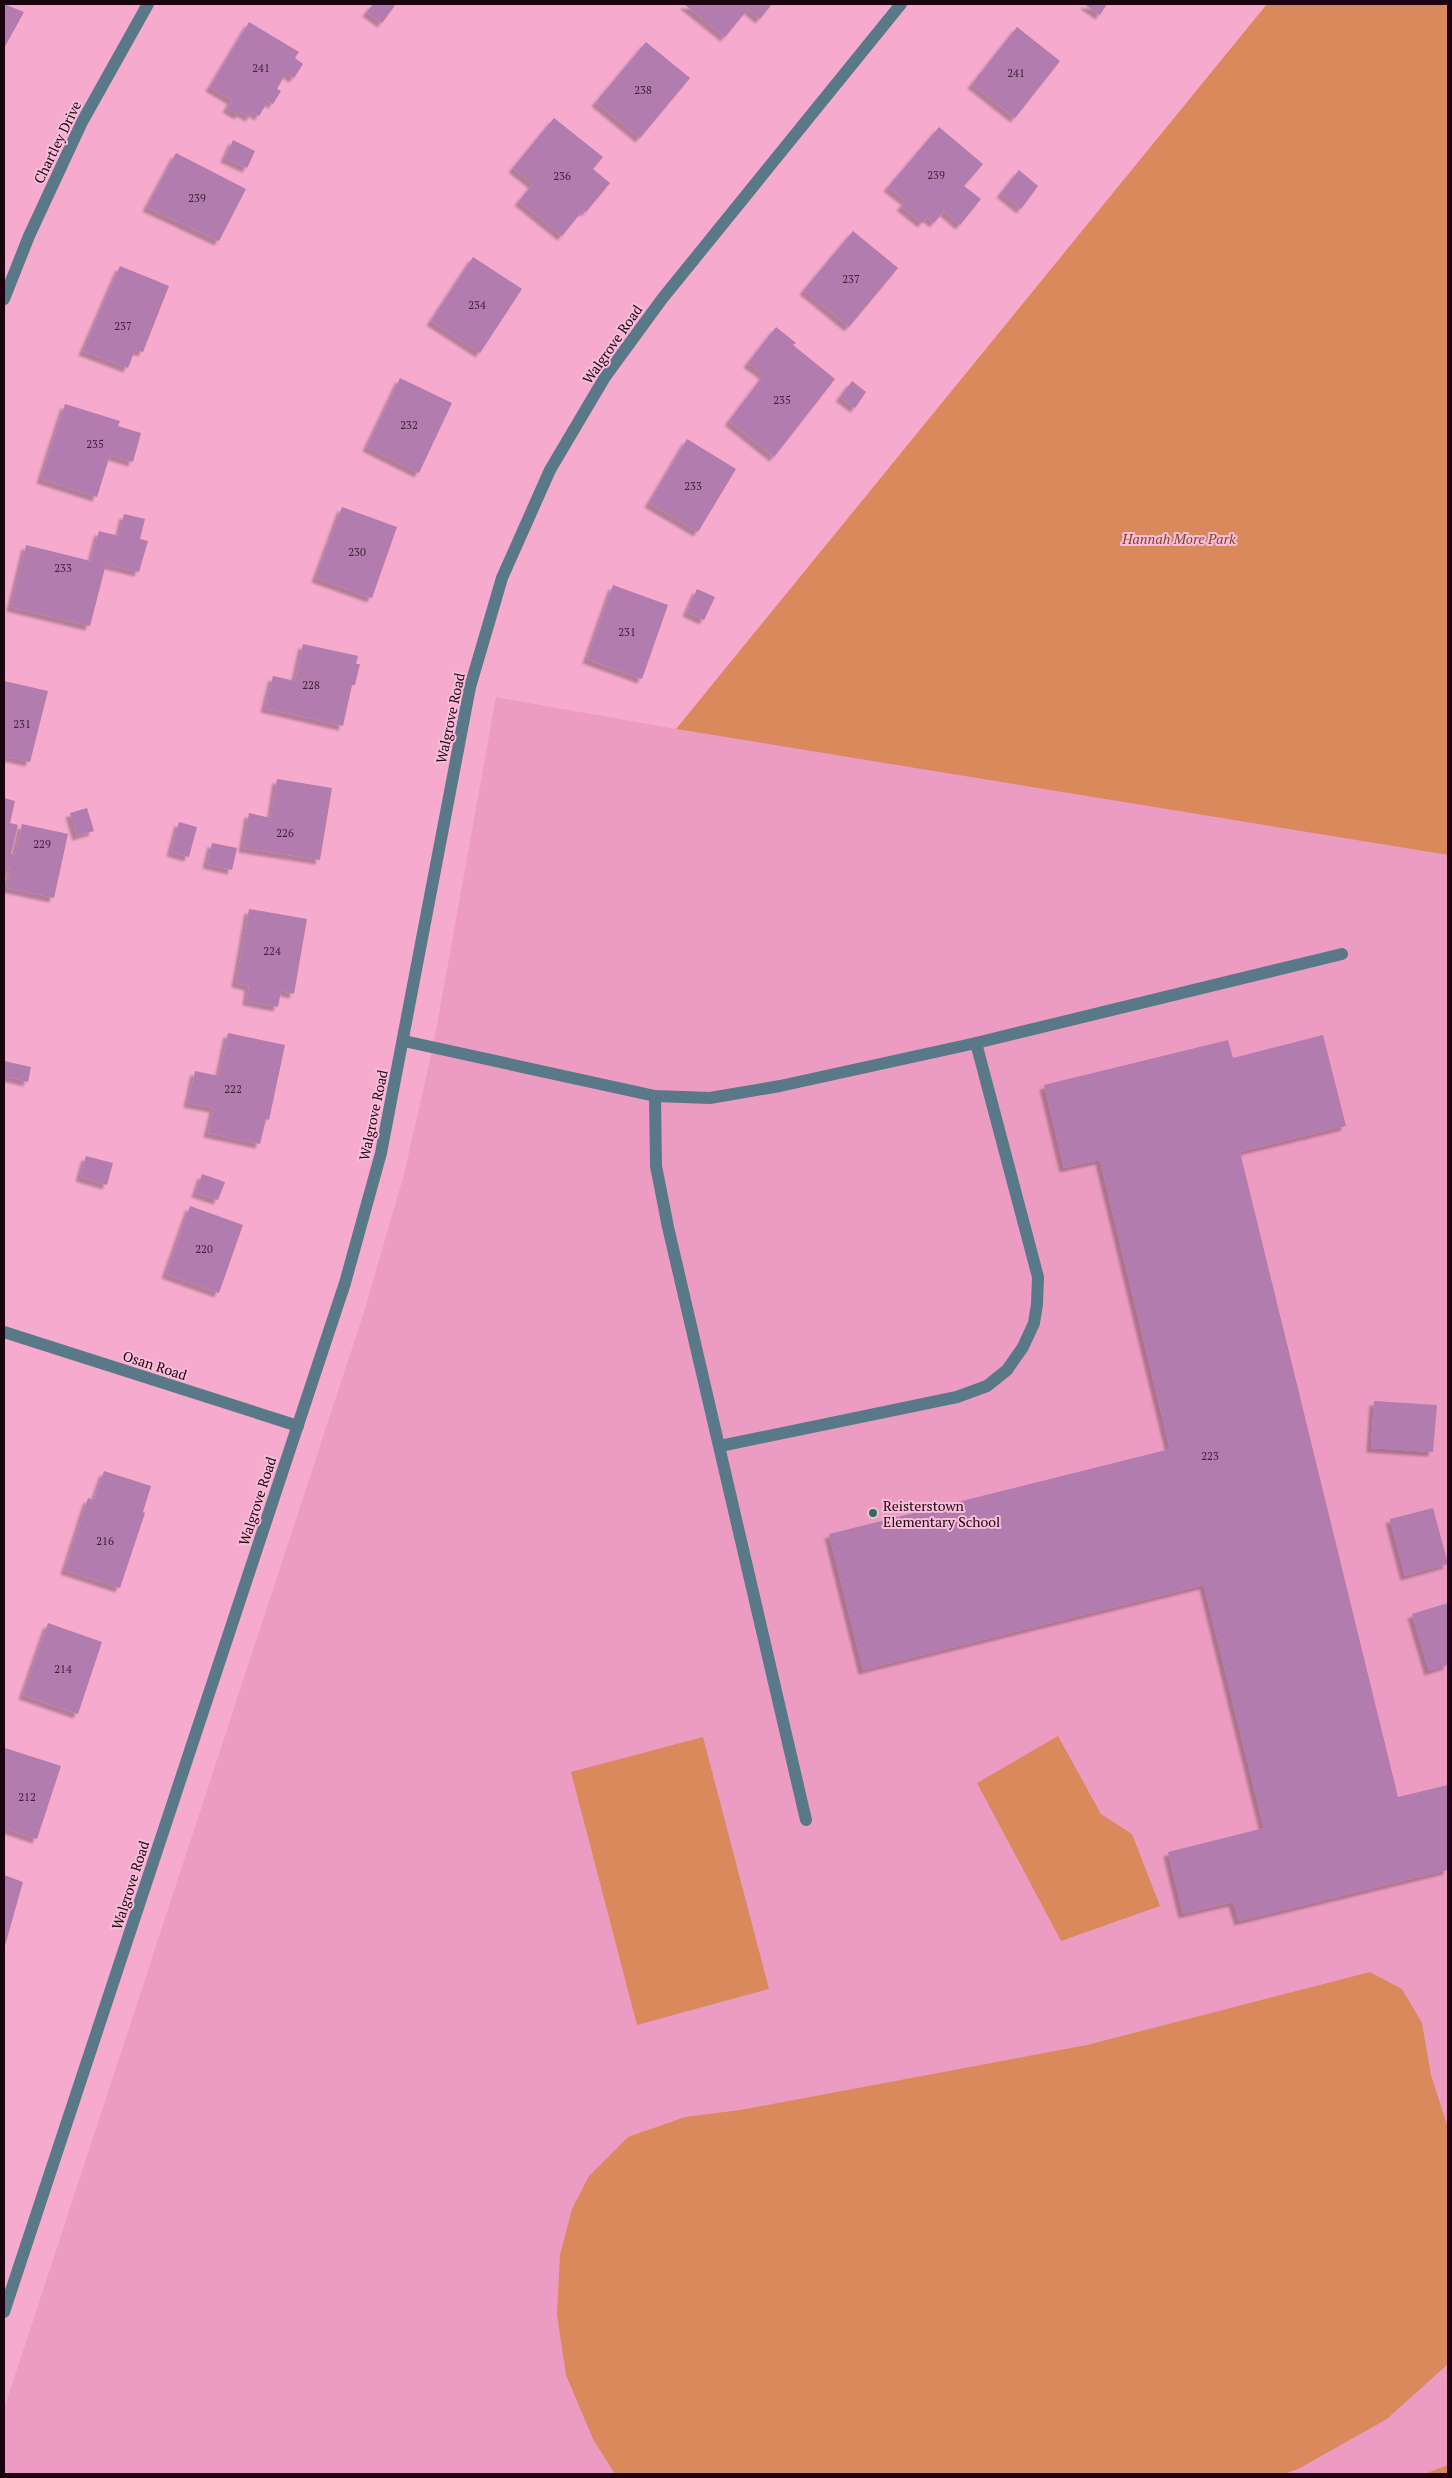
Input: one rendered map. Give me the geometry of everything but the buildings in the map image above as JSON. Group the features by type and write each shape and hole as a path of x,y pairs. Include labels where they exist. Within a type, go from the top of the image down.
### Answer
{"street":[{"name":"Chartley Drive","path":"4,299 29,236 82,122 148,4"},
{"name":"Walgrove Road","path":"4,2312 345,1283 382,1154 470,687 502,578 550,470 605,377 662,299 901,4"},
{"path":"404,1041 654,1096 710,1098 780,1086 976,1043 1342,954"},
{"path":"720,1446 956,1397 987,1386 1007,1370 1023,1346 1034,1323 1038,1277 976,1043"},
{"path":"654,1096 656,1166 668,1227 806,1820"},
{"name":"Osan Road","path":"4,1332 298,1426"}],"shaded area":[{"name":"Reisterstown Elementary School","path":"496,697 676,729 1448,855 1448,2465 1427,2474 4,2474 4,2409 364,1312 404,1174 433,1047"}],"green space":[{"name":"Hannah More Park","path":"1267,4 1448,4 1448,855 676,729"},
{"path":"1058,1736 1101,1814 1132,1834 1160,1906 1061,1941 977,1783"},
{"path":"703,1737 769,1989 637,2025 571,1772"},
{"path":"1370,1972 1402,1989 1422,2023 1431,2075 1448,2128 1448,2364 1387,2419 1300,2468 1284,2474 615,2474 593,2439 566,2375 557,2315 560,2255 572,2209 589,2176 628,2137 685,2117 740,2110 1087,2045"},
{"path":"1448,2465 1448,2474 1427,2473"}],"place":[{"name":"Reisterstown Elementary School","path":"873,1513"}]}
